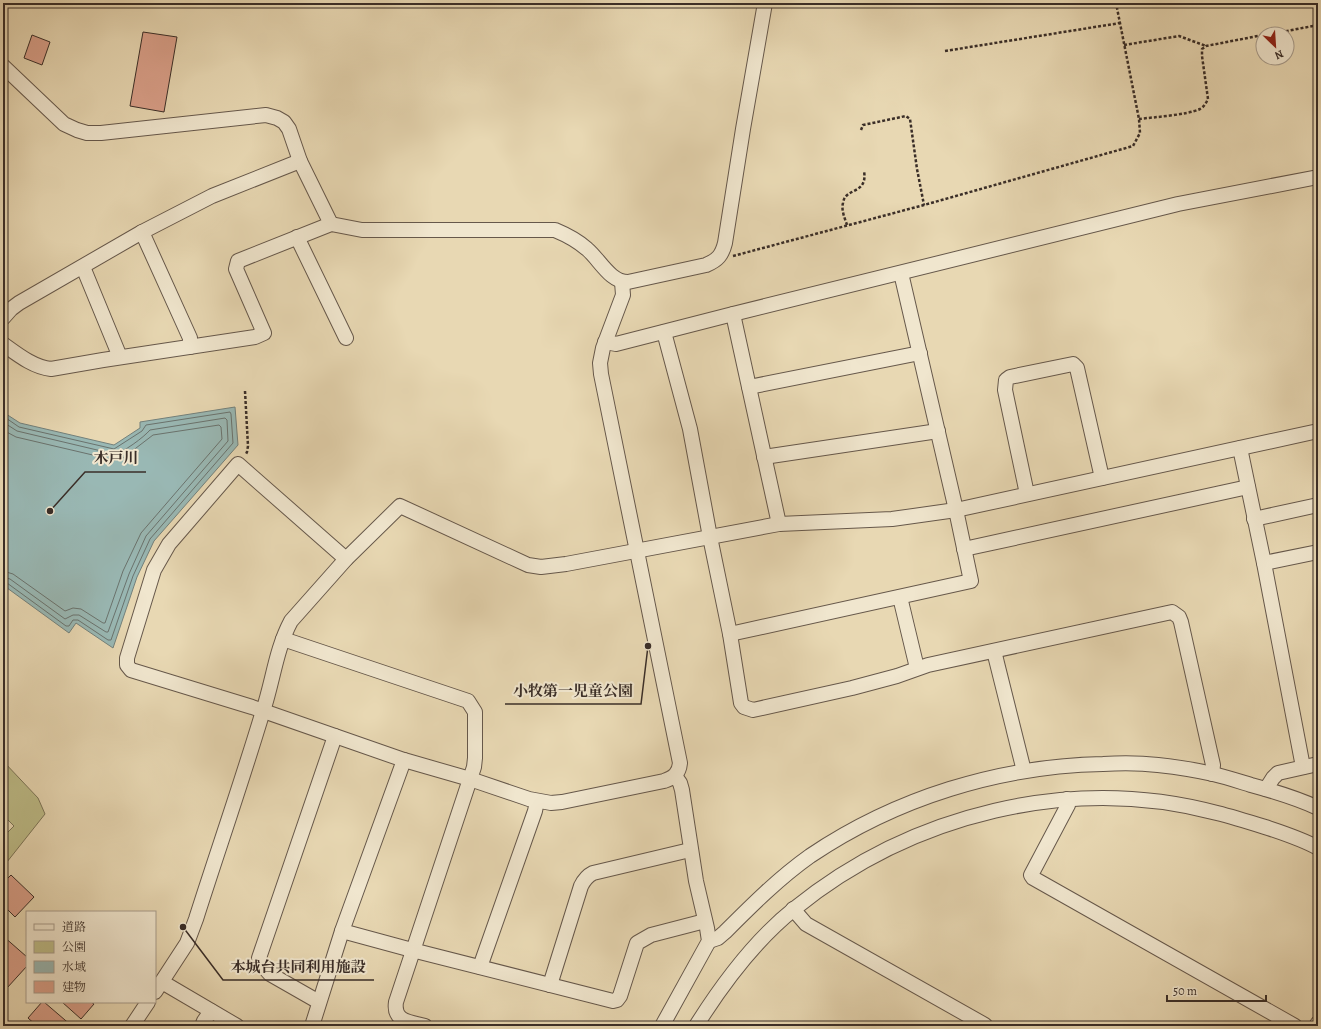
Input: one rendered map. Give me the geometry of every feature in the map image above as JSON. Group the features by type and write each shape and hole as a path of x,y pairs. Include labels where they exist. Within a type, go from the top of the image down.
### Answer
{"street":[{"path":"3,344 18,355 42,368 51,369 255,337 264,333 236,269 238,261 331,224 362,230 555,230 589,250 613,276 622,282 635,281 715,261 720,256 725,243 765,3"},
{"path":"3,66 64,124 87,133 101,133 266,115 277,118 284,122 289,129 300,161 331,224"},
{"path":"3,318 19,303 142,232 212,196 300,161"},
{"path":"605,342 616,344 1178,204 1318,177"},
{"path":"142,232 190,338 190,347"},
{"path":"297,237 346,338"},
{"path":"83,267 120,357"},
{"path":"730,634 971,581 901,273"},
{"path":"346,559 238,464 169,544 154,570 127,658 127,665 131,670 263,711 404,760 470,779 537,801 551,803 562,802 664,781 674,776 680,763 601,374 600,363 603,348 623,295 622,282"},
{"path":"733,314 779,524"},
{"path":"664,332 690,429 730,634 741,703 744,707 753,710 852,688 897,676 928,665 1172,612 1179,617 1183,630 1213,765 1212,774"},
{"path":"749,387 920,353"},
{"path":"1027,494 1005,390 1006,380 1010,377 1073,364 1077,368 1102,478"},
{"path":"764,457 938,431"},
{"path":"237,1026 211,1010 158,987 187,943 196,919 263,711 282,639 291,621 346,559 400,506 528,565 541,567 636,552 779,524 892,520 956,510 1318,431"},
{"path":"1240,448 1264,563 1303,767"},
{"path":"964,549 1248,487"},
{"path":"1254,519 1318,505"},
{"path":"1264,563 1318,552"},
{"path":"900,597 917,668"},
{"path":"282,639 468,701 475,712 475,758 470,779 412,950 395,1008 399,1017 425,1026"},
{"path":"994,651 1024,771"},
{"path":"319,1002 270,974 263,968 259,958 335,736"},
{"path":"312,1026 342,931 404,760"},
{"path":"709,941 718,938 767,891 808,857 836,839 865,823 923,798 980,780 1048,767 1079,764 1121,763 1158,765 1212,774 1266,789 1318,808"},
{"path":"1266,789 1273,778 1278,774 1318,764"},
{"path":"662,1026 709,941 690,850 682,790 680,783 674,776"},
{"path":"696,1026 736,968 766,934 793,909 847,870 880,852 913,837 958,820 995,810 1035,802 1098,797 1128,799 1197,807 1284,833 1318,848"},
{"path":"1067,799 1068,805 1031,875 1033,878 1295,1026"},
{"path":"480,967 535,811 537,801"},
{"path":"550,985 583,880 593,873 690,850"},
{"path":"793,909 806,924 985,1025"},
{"path":"342,931 613,1001 617,1000 620,996 637,943 651,935 706,922"},
{"path":"132,1026 147,1003"},
{"path":"202,1026 211,1010"}],"path":[{"path":"715,261 943,200 1133,146 1140,133 1139,119 1116,3"},
{"path":"945,51 1120,23"},
{"path":"1295,29 1318,25"},
{"path":"1124,45 1179,36 1206,46 1255,37"},
{"path":"1139,119 1193,111 1201,109 1206,105 1208,99 1202,49 1206,46"},
{"path":"861,130 863,125 906,116 910,119 924,205"},
{"path":"847,225 842,204 847,195 864,184 864,171"},
{"path":"238,464 247,452 248,446 245,391"}],"green space":[{"path":"3,761 38,798 45,814 3,867 3,837 14,826 3,815"}],"water":[{"path":"235,407 238,445 154,541 137,577 113,648 76,623 69,633 3,585 3,412 20,423 114,445 140,428 140,422"}],"building":[{"path":"143,32 177,37 164,112 130,106"},
{"path":"32,35 50,42 42,65 24,58"},
{"path":"11,875 34,897 15,917 3,905 3,883"},
{"path":"3,936 26,956 26,967 7,988 3,984"},
{"path":"41,1003 45,1003 72,1026 37,1026 28,1018"},
{"path":"63,1003 94,1004 81,1019"}],"place":[{"name":"木戸川","path":"50,511"},
{"name":"小牧第一児童公園","path":"648,646"},
{"name":"本城台共同利用施設","path":"183,927"}]}
